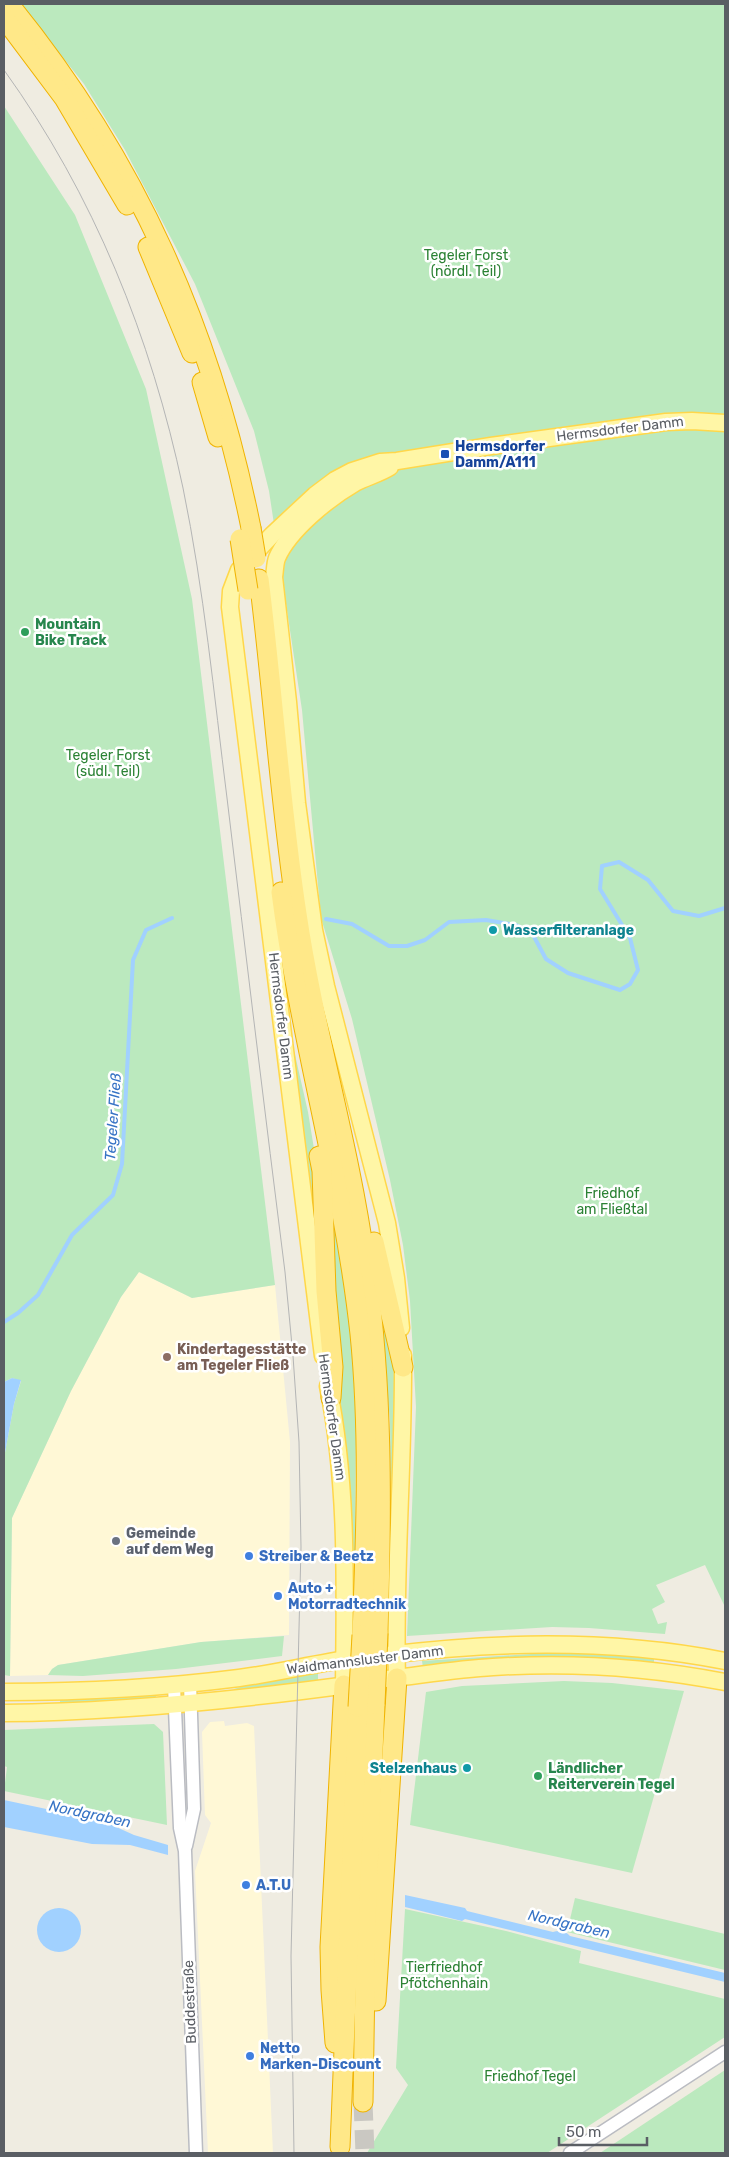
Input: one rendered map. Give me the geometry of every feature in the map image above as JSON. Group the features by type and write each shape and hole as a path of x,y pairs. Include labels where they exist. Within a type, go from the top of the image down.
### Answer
{"highway":[{"path":"9,4 59,69 115,156 168,259 196,325 222,403 236,458 297,915 330,1082 350,1170 365,1258 375,1339 382,1476 370,1634 340,2147"},
{"path":"4,18 64,98 141,230 171,299 202,384 246,533"},
{"path":"253,585 276,854 297,1021 322,1171 326,1291 333,1367 331,1398"},
{"path":"291,964 338,1192 360,1335 366,1461 370,1634"},
{"path":"330,1082 345,1115 352,1137 403,1367"},
{"path":"363,2071 377,1994 384,1858 397,1678"},
{"path":"344,1685 330,1947 333,2016 344,2101"},
{"path":"363,2102 366,1910 366,1705"}],"main road":[{"name":"Hermsdorfer Damm","path":"344,1685 344,1538 342,1498 331,1398 323,1358 230,606 232,591 239,570 272,535 315,495 335,480 364,466 380,462 398,461 658,423 692,420 725,423"},
{"name":"Hermsdorfer Damm","path":"397,1678 396,1585 404,1404 396,1278 387,1223 326,986 308,894 274,577 277,559 283,547 300,527 335,496 355,483 388,469 398,461"},
{"name":"Waidmannsluster Damm","path":"4,1692 174,1685 240,1678 396,1653 476,1647 554,1644 647,1649 725,1661"},
{"name":"Waidmannsluster Damm","path":"4,1713 112,1710 183,1705 474,1668 554,1664 624,1668 725,1682"}],"street":[{"name":"Buddestraße","path":"190,1683 183,1705 180,1828 185,1851 196,2153"},
{"name":"Buddestraße","path":"174,1685 183,1705"},
{"path":"570,2153 725,2052"}],"shaded area":[{"path":"139,1272 192,1298 275,1285 290,1442 289,1635 201,1642 58,1665 48,1675 10,1676 12,1518 71,1391 121,1297"},
{"path":"224,1721 225,1726 247,1723 254,1726 273,2153 208,2153 195,1871 211,1823 205,1815 202,1732 210,1722"}],"green space":[{"name":"Tegeler Forst (nördl. Teil)","path":"20,4 725,4 725,1607 705,1565 656,1585 665,1602 652,1609 658,1624 667,1622 665,1634 552,1627 407,1636 416,1407 410,1301 403,1245 390,1180 352,1019 321,918 302,710 269,491 254,431 195,284 125,150 84,84"},
{"name":"Tegeler Forst (südl. Teil)","path":"4,106 75,215 146,389 192,599 275,1285 192,1298 139,1272 121,1297 71,1391 12,1518 10,1676 4,1675 4,1458 14,1404 21,1381 12,1378 4,1382"},
{"path":"293,1046 308,1112 315,1155 321,1267 291,1048"},
{"path":"337,1228 352,1338 356,1404 355,1564 353,1564 350,1504 335,1364 334,1229"},
{"path":"380,1315 382,1315 394,1371 397,1398 393,1507 391,1507 390,1420"},
{"path":"284,1636 282,1656 176,1669 83,1676 48,1675 58,1665 201,1642"},
{"path":"577,1651 654,1656 654,1663 423,1668 422,1661"},
{"path":"318,1671 318,1680 235,1693 234,1689 257,1682"},
{"name":"Ländlicher Reiterverein Tegel","path":"564,1681 612,1683 684,1691 632,1873 410,1825 426,1692 462,1686"},
{"path":"156,1692 156,1701 60,1706 60,1697"},
{"path":"154,1724 163,1732 167,1825 4,1791 7,1767 4,1766 4,1730"},
{"path":"575,1898 725,1934 725,1970 567,1932"},
{"name":"Friedhof Tegel","path":"405,1909 506,1931 581,1951 579,1963 725,1999 725,2037 547,2153 367,2153 408,2085 396,2068"},
{"path":"725,2070 725,2153 600,2153"}],"water":[{"path":"12,1378 21,1380 14,1404 4,1458 4,1382"},
{"path":"4,1800 103,1821 134,1835 168,1845 168,1855 130,1845 92,1844 4,1827"},
{"path":"405,1895 465,1908 467,1911 553,1932 562,1931 570,1936 725,1973 725,1982 465,1919 462,1921 405,1907"},
{"path":"63,1908 75,1914 80,1921 80,1939 75,1946 68,1951 55,1952 47,1949 40,1942 37,1926 40,1918 47,1911"}],"waterway":[{"name":"Tegeler Fließ","path":"326,919 352,924 389,946 407,946 425,940 449,922 486,920 516,925 532,933 546,959 568,973 620,990 630,984 638,970 630,938 600,889 602,866 619,862 648,880 673,911 699,916 725,908"},
{"name":"Tegeler Fließ","path":"4,1322 18,1313 38,1295 72,1235 113,1195 122,1164 133,960 146,930 172,918"}],"tunnel":[{"path":"363,2102 365,2153"}],"tram line":[{"path":"4,70 36,118 92,217 136,322 170,432 183,488 203,604 285,1272 299,1442 301,1547 291,1956 294,2153"}],"place":[{"name":"Hermsdorfer Damm/A111","path":"445,454"},
{"name":"Mountain Bike Track","path":"25,632"},
{"name":"Wasserfilteranlage","path":"493,930"},
{"name":"Kindertagesstätte am Tegeler Fließ","path":"167,1357"},
{"name":"Gemeinde auf dem Weg","path":"116,1541"},
{"name":"Streiber & Beetz","path":"249,1556"},
{"name":"Auto + Motorradtechnik","path":"278,1596"},
{"name":"Stelzenhaus","path":"467,1768"},
{"name":"Ländlicher Reiterverein Tegel","path":"538,1776"},
{"name":"A.T.U","path":"246,1885"},
{"name":"Netto Marken-Discount","path":"250,2056"}],"park label":[{"name":"Friedhof am Fließtal","path":"612,1202"},
{"name":"Tierfriedhof Pfötchenhain","path":"444,1975"}],"water label":[{"name":"Nordgraben","path":"90,1814"},
{"name":"Nordgraben","path":"569,1924"}]}
